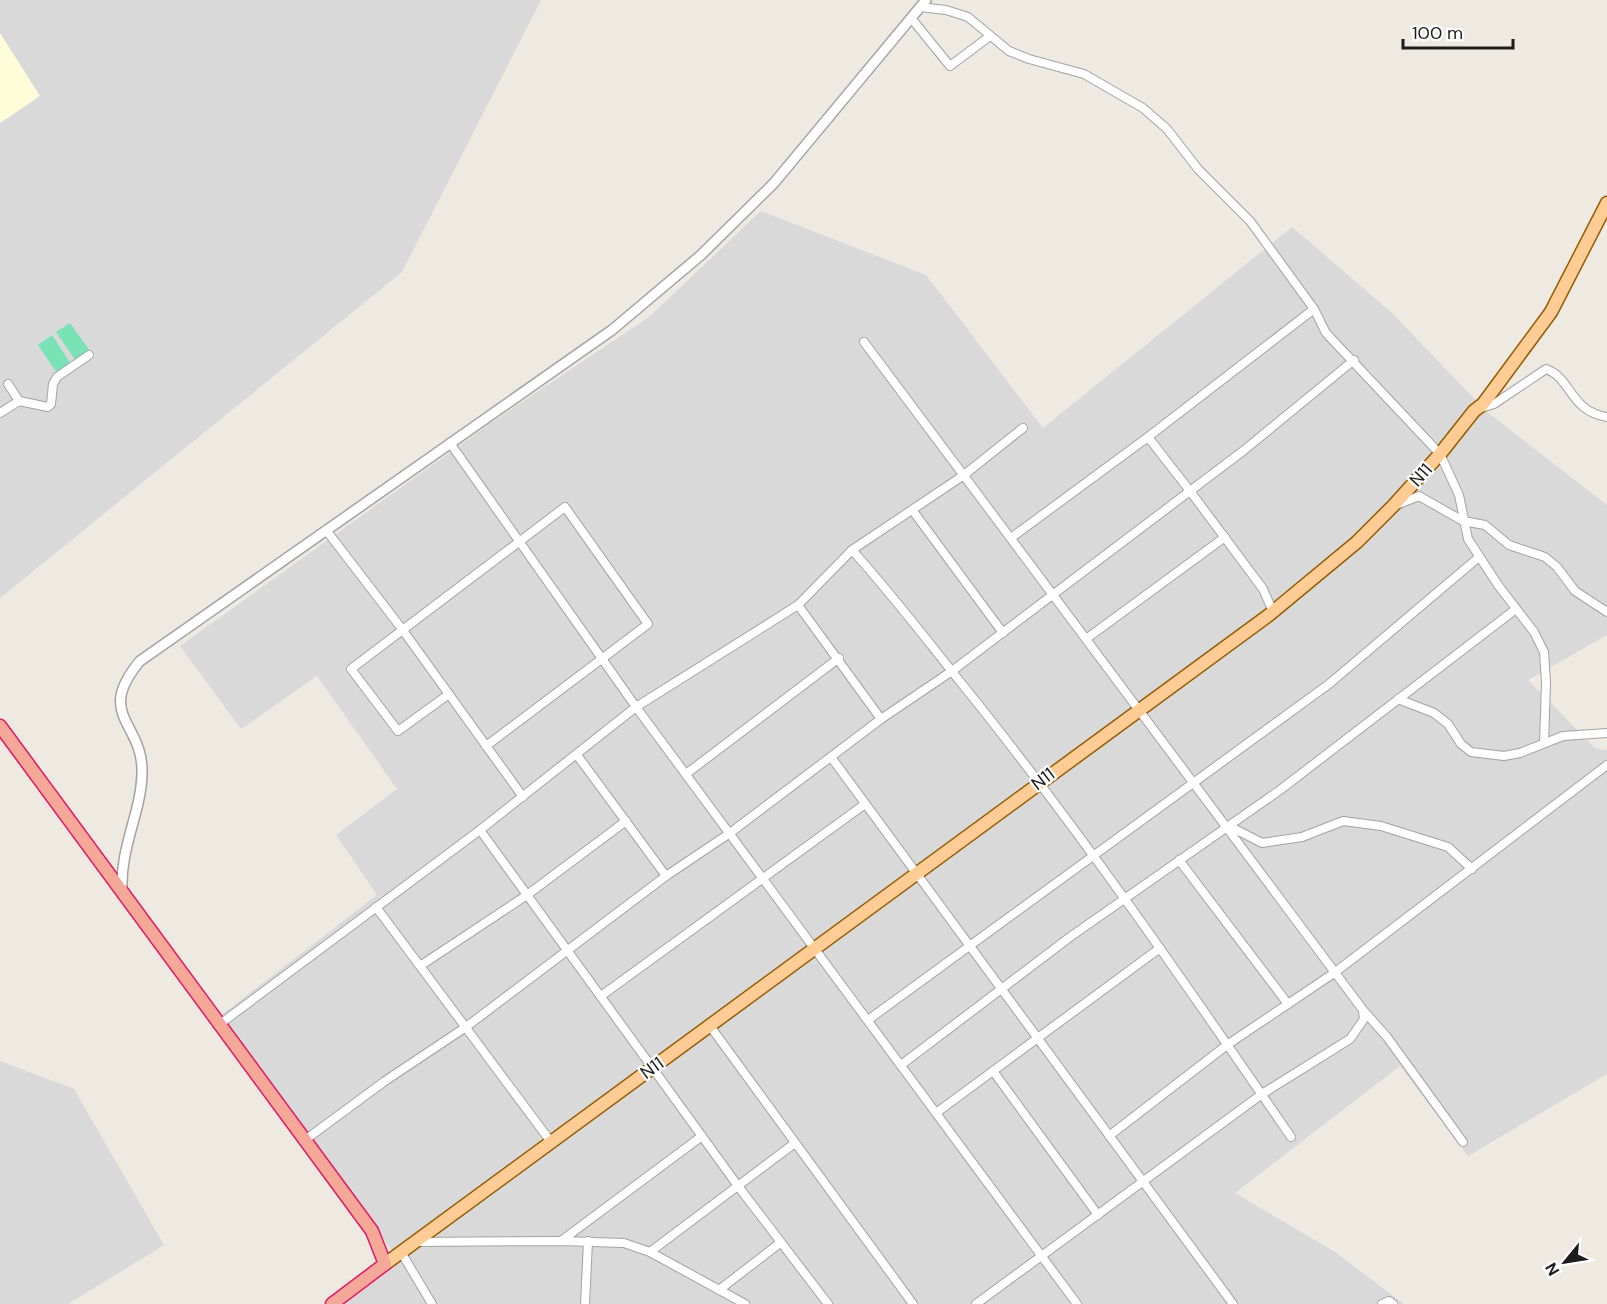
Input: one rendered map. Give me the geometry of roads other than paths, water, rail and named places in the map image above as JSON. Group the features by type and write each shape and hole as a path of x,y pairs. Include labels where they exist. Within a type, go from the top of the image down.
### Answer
{"highway":[{"path":"0,726 372,1231 385,1264 332,1304"}],"main road":[{"name":"N11","path":"385,1264 1273,612 1358,542 1440,454 1474,411 1483,404 1551,312 1607,203"}],"street":[{"path":"122,891 124,859 142,774 139,750 122,717 122,684 149,654 612,330 644,304 740,218 774,183 923,3 968,17 1009,51 1084,74 1143,108 1167,129 1198,169 1250,221 1314,309 1326,333 1354,360 1440,454 1459,495 1462,520 1468,539 1534,632 1544,652 1546,683 1544,743"},
{"path":"911,18 950,66 990,36"},
{"path":"1011,538 1148,437 1314,309"},
{"path":"864,342 1052,595 1140,709 1334,973 1387,1037 1463,1142"},
{"path":"0,413 19,401 48,407 51,404 57,377 89,355"},
{"path":"306,1140 385,1080 466,1027 666,876 730,833 881,719 952,671 1243,451 1354,360"},
{"path":"1474,411 1494,404 1546,369 1555,372 1581,406 1595,415 1607,417"},
{"path":"8,384 19,401"},
{"path":"220,1024 480,830 636,707 798,605 852,550 964,475 1023,428"},
{"path":"1148,437 1263,589 1273,612"},
{"path":"450,443 636,707 1077,1304"},
{"path":"1393,506 1419,496 1462,520 1485,525 1509,545 1545,557 1557,567 1575,591 1607,612"},
{"path":"449,694 398,731 351,669 565,507 648,624 486,746"},
{"path":"913,511 1003,633"},
{"path":"326,530 402,629 523,797"},
{"path":"1086,639 1225,537"},
{"path":"852,550 884,584 1040,782 1125,898 1291,1137"},
{"path":"868,1020 1329,684 1479,556"},
{"path":"798,605 839,658 881,719"},
{"path":"901,1065 1125,898 1227,828 1516,609"},
{"path":"686,774 839,658"},
{"path":"1398,699 1434,713 1448,724 1461,744 1472,752 1504,756 1520,753 1563,736 1607,733"},
{"path":"578,754 666,876"},
{"path":"831,757 1233,1304"},
{"path":"1109,1136 1227,1045 1334,973 1607,765"},
{"path":"601,996 865,804"},
{"path":"420,966 527,895 626,821"},
{"path":"1227,828 1262,843 1302,837 1343,821 1381,826 1448,847 1472,869"},
{"path":"480,830 738,1186 828,1304"},
{"path":"1179,861 1288,1004"},
{"path":"376,907 551,1142"},
{"path":"936,1113 1160,948"},
{"path":"976,1304 1262,1094 1350,1039 1364,1019 1363,1010"},
{"path":"710,1026 914,1304"},
{"path":"993,1071 1098,1215"},
{"path":"561,1241 702,1136"},
{"path":"650,1252 795,1143"},
{"path":"585,1304 588,1241"},
{"path":"414,1242 588,1241 624,1243 650,1252 745,1304"},
{"path":"719,1290 780,1243"},
{"path":"401,1252 432,1304"},
{"path":"1382,1304 1389,1301 1393,1304"}]}
